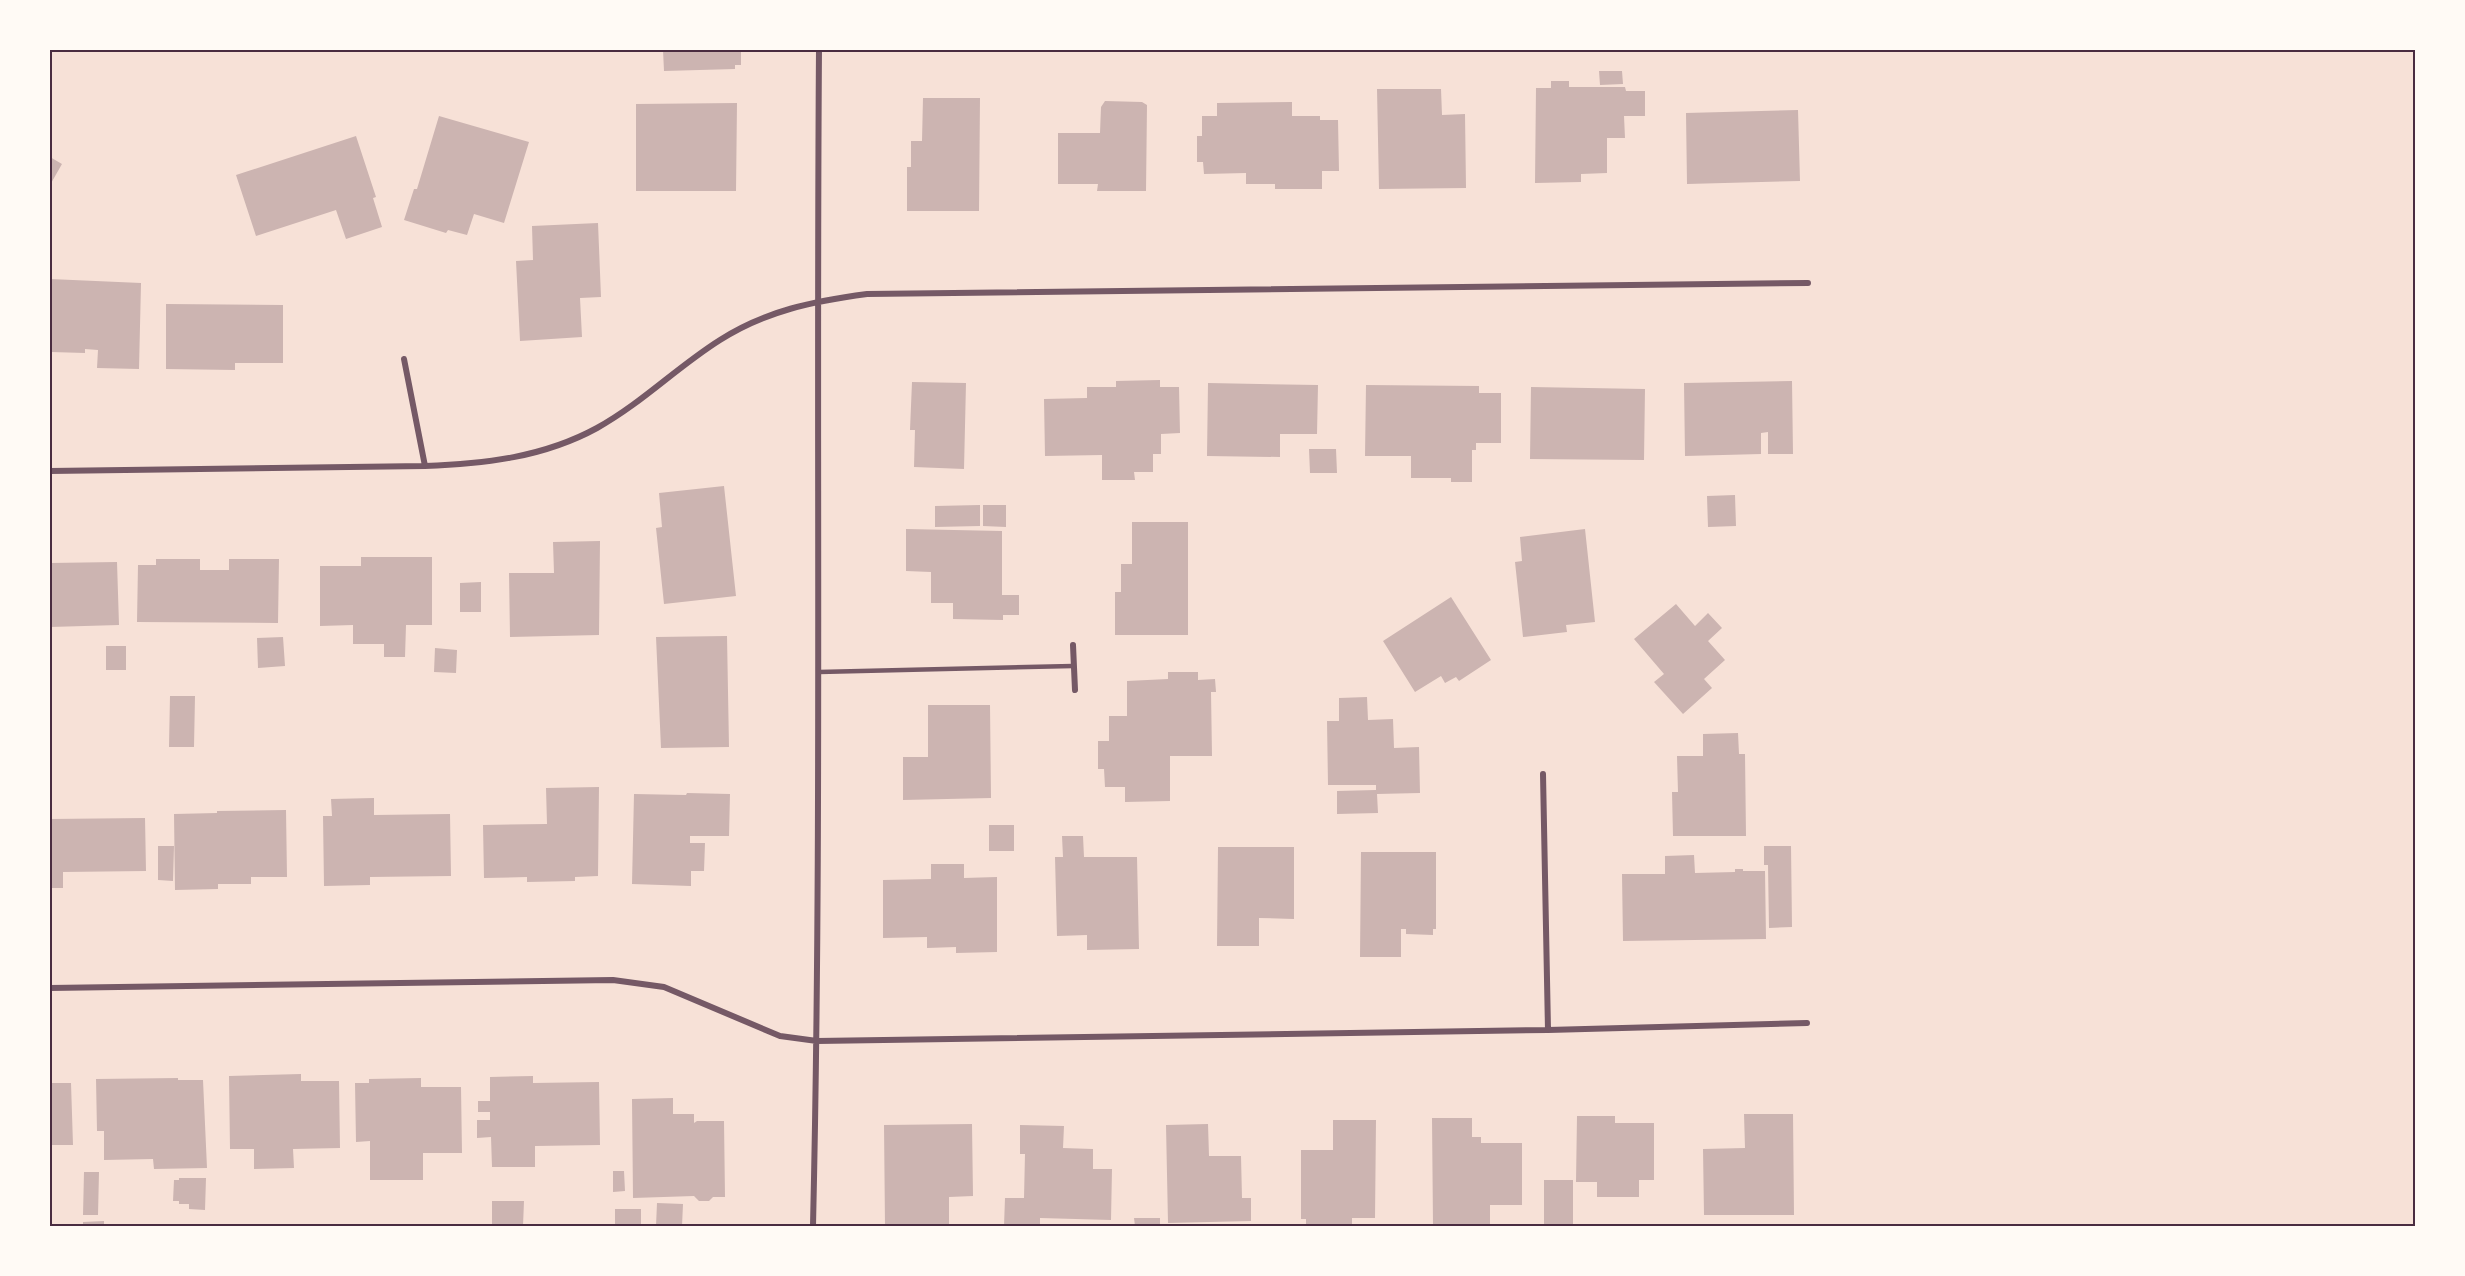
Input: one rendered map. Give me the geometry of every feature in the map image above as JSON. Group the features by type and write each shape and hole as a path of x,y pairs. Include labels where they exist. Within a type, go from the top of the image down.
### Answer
{"street":[{"path":"813,1227 818,1041 819,50"},
{"path":"50,471 425,466 485,463 523,456 560,445 596,429 631,408 719,340 737,330 779,311 817,301 867,294 1808,283"},
{"path":"404,359 425,466"},
{"path":"1073,645 1075,690"},
{"path":"1543,774 1548,1030"},
{"path":"50,988 613,980 664,987 780,1036 818,1041 1548,1030 1807,1023"}],"lane":[{"path":"819,672 1073,666"}],"building":[{"path":"663,50 741,50 741,65 735,65 735,69 664,71"},
{"path":"1599,71 1622,71 1623,84 1600,85"},
{"path":"1551,81 1569,81 1569,87 1625,87 1626,91 1645,91 1645,116 1624,116 1625,138 1607,138 1607,173 1581,174 1581,182 1535,183 1536,88 1551,88"},
{"path":"1377,89 1441,89 1442,115 1465,114 1466,188 1379,189"},
{"path":"923,98 980,98 979,211 907,211 907,167 911,167 911,141 922,141"},
{"path":"1105,101 1142,102 1147,105 1146,191 1097,191 1098,184 1058,184 1058,133 1100,133 1101,107"},
{"path":"1292,102 1292,116 1320,116 1320,120 1338,120 1339,171 1322,171 1322,189 1275,189 1275,184 1246,184 1246,173 1204,174 1203,162 1197,162 1197,136 1202,136 1202,116 1217,116 1217,103"},
{"path":"737,103 736,191 636,191 636,104"},
{"path":"1798,110 1800,181 1687,184 1686,113"},
{"path":"439,116 529,142 504,223 474,214 467,235 448,230 446,233 404,220 414,189 417,189"},
{"path":"356,136 376,197 373,198 382,227 346,239 336,210 256,236 236,175"},
{"path":"50,157 62,164 50,185"},
{"path":"598,223 601,297 580,298 582,337 520,341 516,261 533,260 532,226"},
{"path":"50,279 141,283 139,369 97,368 98,350 85,349 85,353 51,352"},
{"path":"166,304 283,305 283,363 235,363 235,370 166,369"},
{"path":"1160,380 1160,387 1179,387 1180,433 1161,434 1161,454 1153,454 1153,472 1134,472 1135,480 1102,480 1102,455 1045,456 1044,399 1087,398 1087,387 1116,387 1116,381"},
{"path":"1792,381 1793,454 1768,454 1768,432 1761,433 1761,454 1685,456 1684,383"},
{"path":"912,382 966,383 964,469 914,467 915,430 910,430"},
{"path":"1208,383 1318,385 1317,434 1280,434 1280,457 1207,456"},
{"path":"1366,385 1479,386 1479,393 1501,393 1501,443 1476,443 1476,450 1472,450 1472,482 1451,482 1451,478 1411,478 1411,456 1365,456"},
{"path":"1531,387 1645,389 1644,460 1530,459"},
{"path":"1309,449 1336,449 1337,473 1310,473"},
{"path":"724,486 736,596 664,604 656,528 662,527 659,493"},
{"path":"1735,495 1736,526 1708,527 1707,496"},
{"path":"980,505 980,526 935,527 935,506"},
{"path":"983,505 1006,505 1006,527 983,526"},
{"path":"1132,522 1188,522 1188,635 1115,635 1115,592 1121,592 1121,564 1132,564"},
{"path":"906,529 1002,531 1002,595 1019,595 1019,615 1003,615 1003,620 953,619 953,603 931,603 931,572 906,571"},
{"path":"1585,529 1595,622 1566,625 1567,632 1523,637 1515,562 1522,561 1520,537"},
{"path":"600,541 599,635 510,637 509,573 554,573 553,542"},
{"path":"361,557 432,557 432,625 406,625 405,657 384,657 384,644 353,644 353,625 320,626 320,566 361,566"},
{"path":"156,559 200,559 200,570 229,570 229,559 279,559 278,623 137,622 138,565 156,565"},
{"path":"117,562 119,625 50,627 50,563"},
{"path":"481,582 481,612 460,612 460,583"},
{"path":"1451,597 1491,660 1459,681 1456,677 1445,683 1441,676 1415,692 1383,641"},
{"path":"1676,604 1695,626 1708,613 1722,628 1708,641 1725,660 1704,679 1712,688 1683,714 1654,682 1664,674 1634,639"},
{"path":"727,636 729,747 661,748 656,637"},
{"path":"283,637 285,666 258,668 257,638"},
{"path":"106,646 126,646 126,670 106,670"},
{"path":"435,648 457,650 456,673 434,672"},
{"path":"1168,672 1198,672 1198,680 1215,679 1216,692 1211,692 1212,756 1170,756 1170,801 1125,802 1125,787 1105,787 1104,769 1098,769 1098,741 1109,741 1109,716 1127,716 1127,681 1168,679"},
{"path":"170,696 195,696 194,747 169,747"},
{"path":"1367,697 1368,720 1393,719 1394,748 1419,747 1420,793 1377,794 1378,813 1337,814 1337,791 1376,790 1376,785 1328,785 1327,721 1339,721 1339,698"},
{"path":"928,705 990,705 991,798 903,800 903,757 928,757"},
{"path":"1738,733 1739,754 1745,754 1746,836 1673,836 1672,792 1678,792 1677,756 1703,756 1703,734"},
{"path":"599,787 598,876 575,877 575,881 527,882 527,877 484,878 483,825 547,824 546,788"},
{"path":"687,793 730,794 729,836 690,836 690,843 705,843 704,871 691,871 691,886 632,884 634,794 686,795"},
{"path":"374,798 374,815 450,814 451,876 370,877 370,885 324,886 323,816 332,816 331,799"},
{"path":"286,810 287,877 251,877 251,884 218,884 218,889 175,890 174,814"},
{"path":"145,818 146,871 63,872 63,888 50,888 50,819"},
{"path":"989,825 1014,825 1014,851 989,851"},
{"path":"1062,836 1083,836 1084,857 1137,857 1139,949 1087,950 1087,935 1057,936 1055,857 1063,857"},
{"path":"158,846 174,846 173,881 158,880"},
{"path":"1764,846 1791,846 1792,927 1769,928 1768,865 1764,865"},
{"path":"1218,847 1294,847 1294,919 1259,918 1259,946 1217,946"},
{"path":"1361,852 1436,852 1436,929 1433,929 1433,935 1406,934 1406,929 1401,929 1401,957 1360,957"},
{"path":"1694,855 1695,873 1735,872 1735,869 1765,871 1766,939 1623,941 1622,874 1665,874 1665,856"},
{"path":"931,864 964,864 964,878 997,877 997,952 956,953 956,947 927,948 927,937 883,938 883,880 931,879"},
{"path":"301,1074 301,1081 339,1081 340,1148 293,1149 294,1168 254,1169 254,1149 230,1149 229,1076"},
{"path":"533,1076 533,1083 599,1082 600,1145 535,1146 535,1167 492,1167 491,1137 477,1138 477,1120 490,1120 490,1112 478,1112 478,1101 490,1101 490,1077"},
{"path":"178,1078 178,1080 203,1080 207,1168 154,1169 153,1159 104,1160 104,1131 97,1131 96,1079"},
{"path":"421,1078 421,1087 461,1087 462,1153 423,1153 423,1180 370,1180 370,1141 356,1142 355,1083 369,1083 369,1079"},
{"path":"50,1083 71,1083 73,1145 50,1145"},
{"path":"673,1098 673,1114 694,1114 694,1123 724,1121 725,1197 713,1197 709,1201 699,1201 694,1196 633,1198 632,1099"},
{"path":"1744,1114 1793,1114 1794,1215 1704,1215 1703,1149 1745,1148"},
{"path":"1577,1116 1615,1116 1615,1123 1654,1123 1654,1180 1639,1180 1639,1197 1597,1197 1597,1182 1576,1182"},
{"path":"1432,1118 1472,1118 1472,1137 1481,1137 1481,1143 1522,1143 1522,1205 1490,1205 1490,1225 1433,1225"},
{"path":"1333,1120 1376,1120 1375,1218 1352,1218 1352,1226 1306,1226 1306,1219 1301,1219 1301,1150 1333,1150"},
{"path":"972,1124 973,1196 949,1197 949,1226 885,1226 884,1125"},
{"path":"1208,1124 1209,1156 1241,1156 1242,1198 1251,1198 1251,1221 1168,1223 1166,1125"},
{"path":"1020,1125 1064,1126 1063,1148 1093,1149 1093,1169 1112,1169 1111,1220 1040,1218 1040,1226 1004,1226 1005,1198 1024,1198 1025,1154 1020,1154"},
{"path":"613,1171 624,1171 625,1191 613,1192"},
{"path":"84,1172 99,1172 98,1215 83,1215"},
{"path":"179,1178 206,1178 205,1210 189,1209 189,1204 179,1204 179,1201 173,1201 174,1180 179,1180"},
{"path":"1544,1180 1573,1180 1573,1226 1544,1226"},
{"path":"492,1201 524,1201 523,1226 492,1226"},
{"path":"657,1203 683,1204 682,1226 656,1226"},
{"path":"615,1209 641,1209 641,1226 615,1226"},
{"path":"1134,1218 1160,1218 1160,1226 1135,1226"},
{"path":"104,1221 104,1226 83,1226 83,1222"}]}
